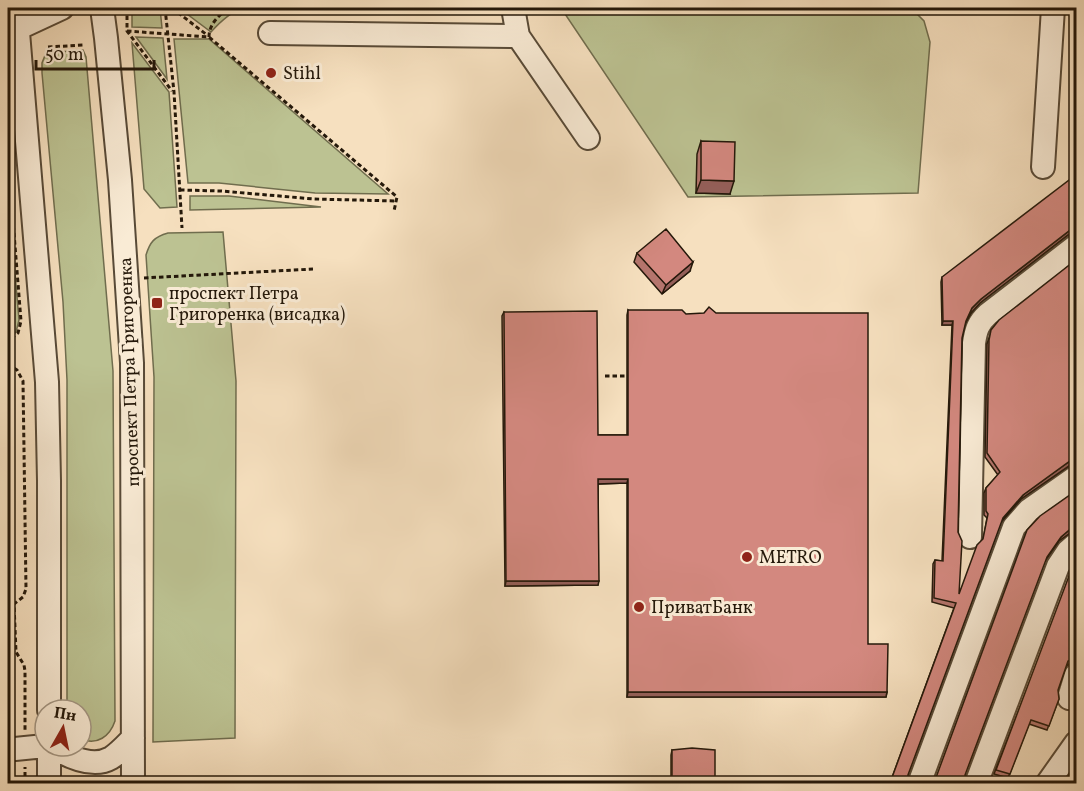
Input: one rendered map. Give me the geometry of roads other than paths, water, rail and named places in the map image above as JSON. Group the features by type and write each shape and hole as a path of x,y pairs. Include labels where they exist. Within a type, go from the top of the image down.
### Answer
{"street":[{"path":"49,698 47,382 14,22 62,8"},
{"name":"проспект Петра Григоренка","path":"102,8 119,168 132,363 133,783"},
{"path":"513,8 518,36 588,138"},
{"path":"1043,167 1053,8"},
{"path":"270,33 518,36"},
{"path":"970,537 976,330 988,314 1077,246"},
{"path":"919,783 1014,527 1029,510 1077,477"},
{"path":"976,783 1058,566 1068,551 1077,544"},
{"path":"1069,698 1077,675"},
{"path":"75,758 85,761 110,759 133,738"},
{"path":"1047,783 1077,743"},
{"path":"41,758 49,783"}],"place":[{"name":"Stihl","path":"271,73"},
{"name":"проспект Петра Григоренка (висадка)","path":"157,303"},
{"name":"METRO","path":"747,557"},
{"name":"ПриватБанк","path":"639,607"}]}
